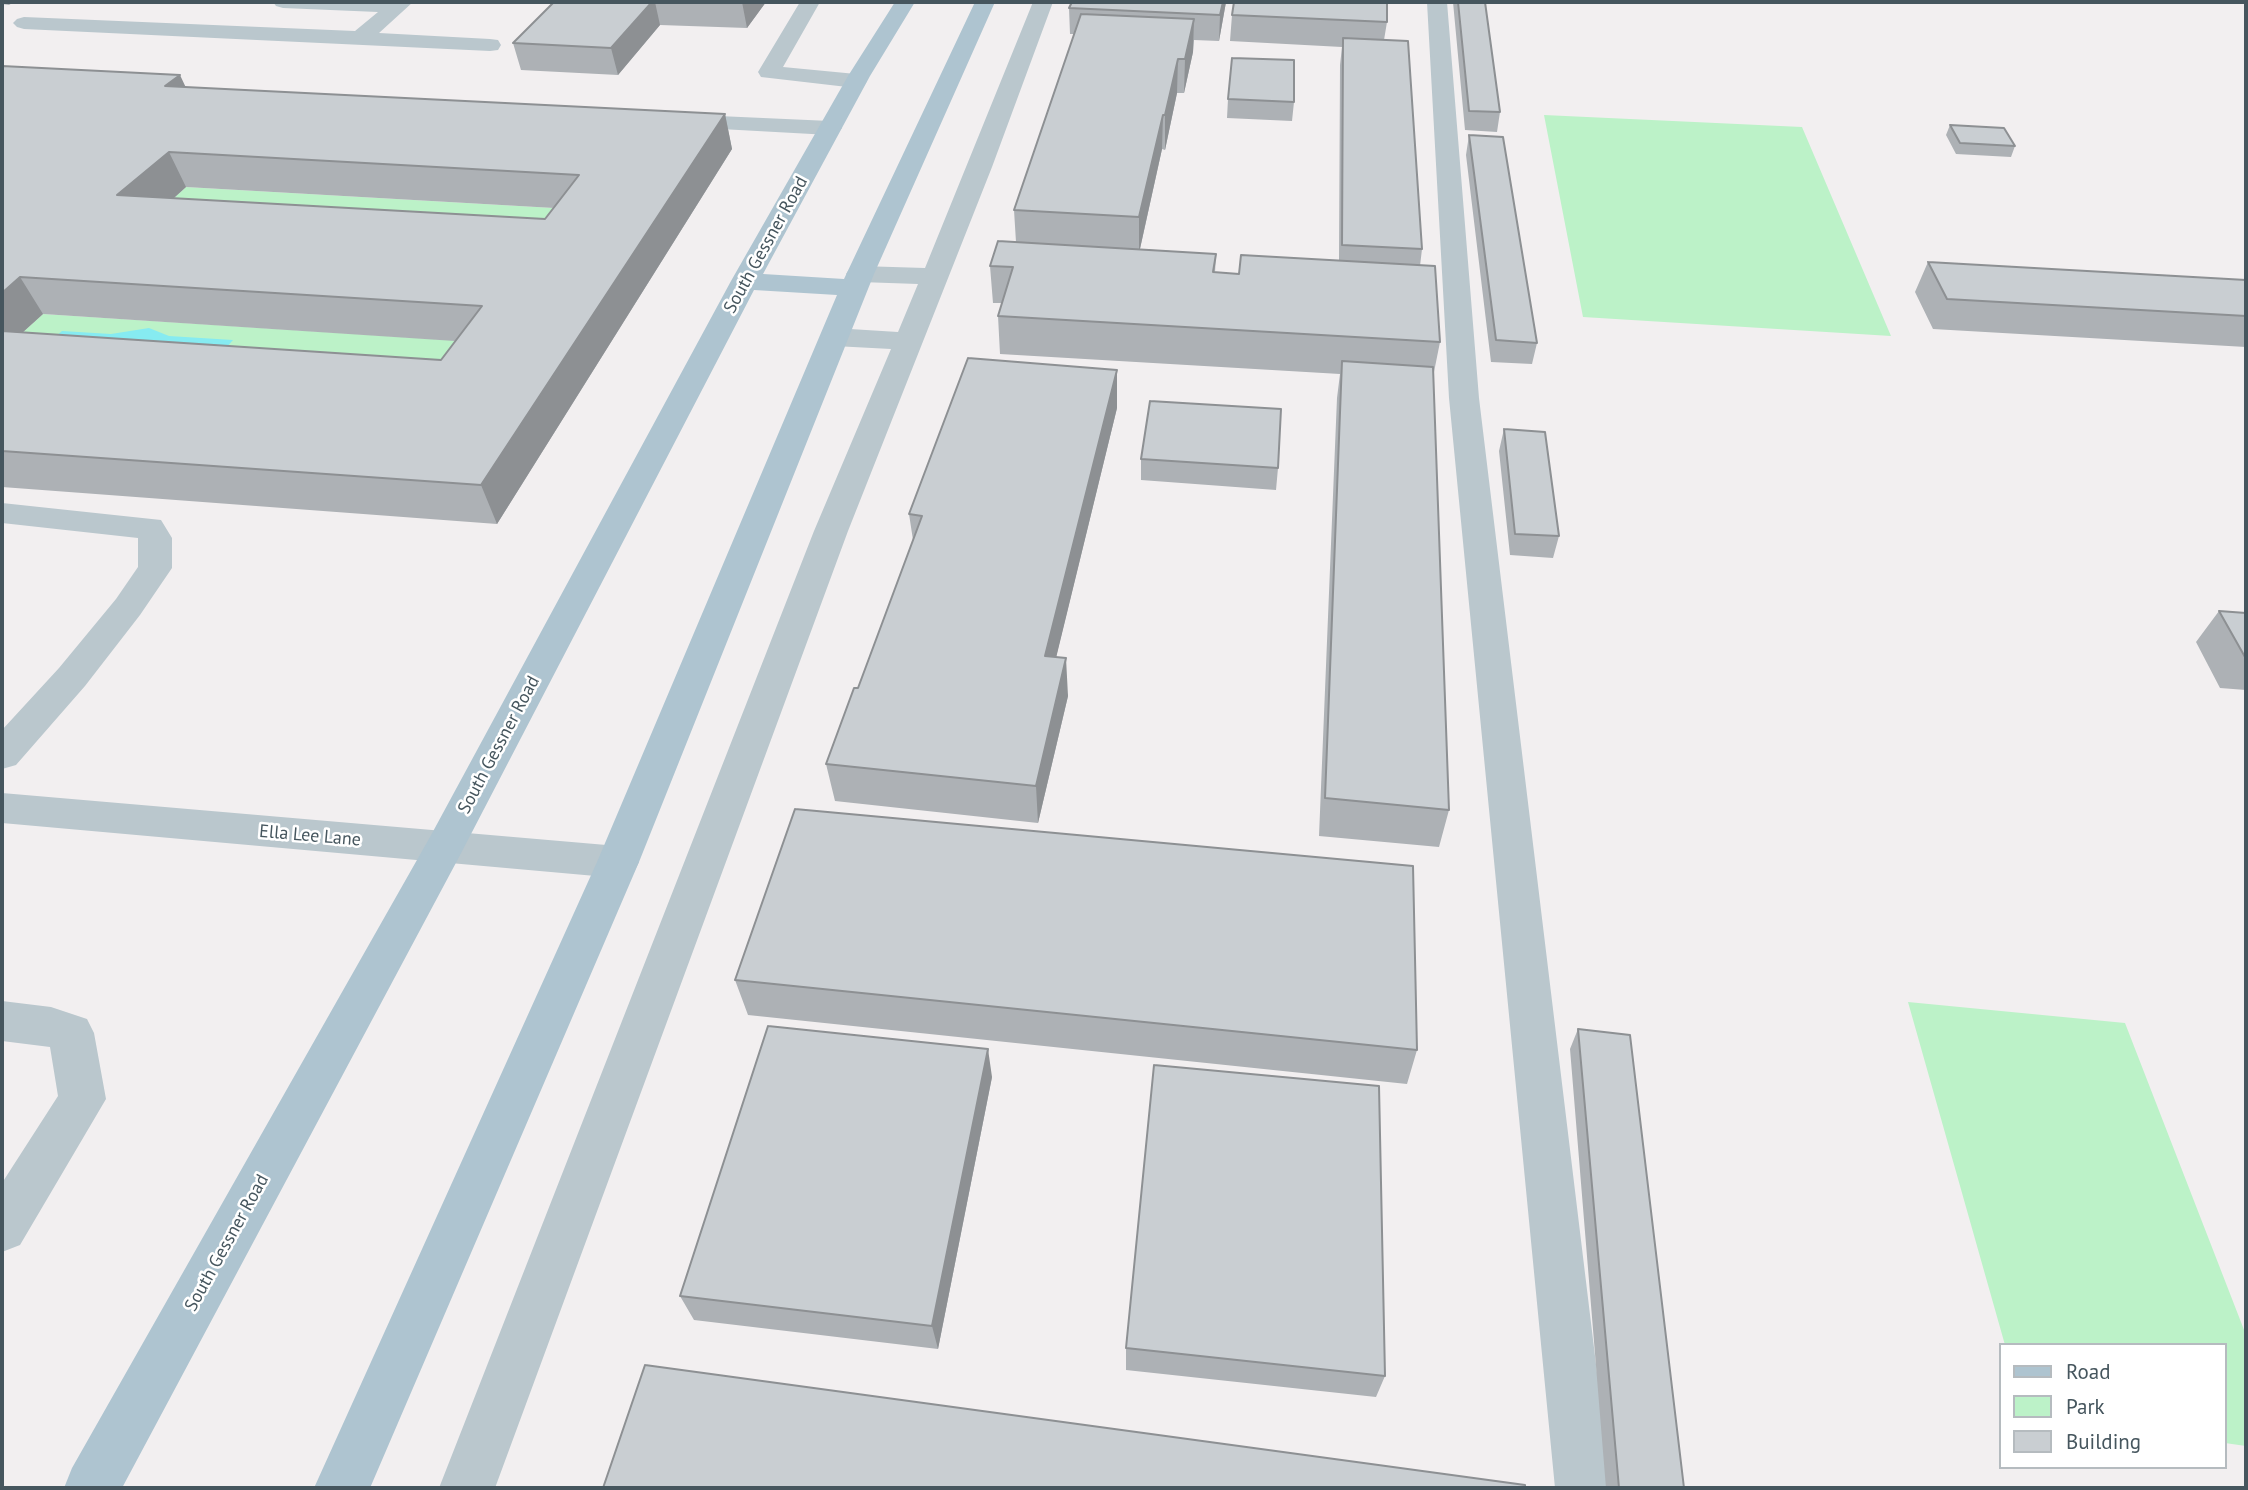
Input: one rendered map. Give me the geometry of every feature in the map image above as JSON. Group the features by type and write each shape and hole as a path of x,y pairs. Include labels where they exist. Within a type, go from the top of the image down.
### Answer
{"main road":[{"name":"South Gessner Road","path":"92,1488 444,849 745,281 856,82 905,2"},
{"path":"342,1488 618,862 857,281 985,2"},
{"path":"745,281 857,281"}],"street":[{"path":"24,23 58,2"},
{"path":"283,2 400,4"},
{"path":"810,2 769,72 856,82"},
{"path":"467,1488 831,531 980,167 1044,2"},
{"path":"1437,2 1464,398 1583,1488"},
{"path":"360,38 400,4"},
{"path":"2,22 490,45"},
{"path":"648,119 830,128"},
{"path":"857,281 935,277"},
{"path":"834,337 909,341"},
{"path":"2,513 149,528 155,538 155,568 128,607 72,677 2,755"},
{"name":"Ella Lee Lane","path":"2,808 444,849 618,862"},
{"path":"2,1021 51,1027 71,1033 82,1098 2,1228"}],"green space":[{"path":"1544,115 1802,127 1891,336 1583,317"},
{"path":"186,187 589,210 557,255 137,231"},
{"path":"43,314 496,343 456,397 2,351"},
{"path":"1908,1002 2125,1023 2246,1335 2246,1446 2227,1443 2227,1343 2004,1343"}],"water":[{"path":"149,328 169,336 233,340 212,364 38,352 62,331 111,334"}],"building":[{"path":"554,2 652,2 611,48 513,43"},
{"path":"1072,2 1223,2 1220,15 1069,8"},
{"path":"1234,2 1387,2 1387,22 1232,15"},
{"path":"1458,2 1485,2 1500,112 1469,111"},
{"path":"1081,14 1194,19 1185,59 1178,59 1139,217 1014,210"},
{"path":"1343,38 1408,41 1422,249 1342,245"},
{"path":"1232,58 1294,60 1294,102 1228,99"},
{"path":"2,66 180,75 165,86 725,114 481,485 2,451 2,331 441,360 482,306 20,277 2,293","holes":["169,152 579,175 545,219 117,195"]},
{"path":"1950,125 2004,128 2015,146 1960,143"},
{"path":"1469,135 1503,137 1537,343 1496,340"},
{"path":"998,241 1216,254 1213,272 1239,274 1241,255 1435,266 1440,342 998,316 1013,267 990,266"},
{"path":"1928,262 2246,280 2246,316 1947,299"},
{"path":"968,358 1117,370 1045,656 1066,658 1036,786 826,764 854,688 858,688 922,516 909,514"},
{"path":"1342,361 1433,367 1449,810 1325,798"},
{"path":"1150,401 1281,409 1278,468 1141,459"},
{"path":"1504,429 1545,432 1559,536 1515,534"},
{"path":"2219,611 2246,613 2246,657 2245,657"},
{"path":"795,809 1413,866 1417,1050 735,980"},
{"path":"768,1026 988,1049 932,1326 680,1296"},
{"path":"1578,1029 1630,1035 1684,1488 1619,1488"},
{"path":"1154,1065 1379,1086 1385,1376 1126,1348"},
{"path":"645,1365 1525,1485 1525,1488 603,1488"}]}
